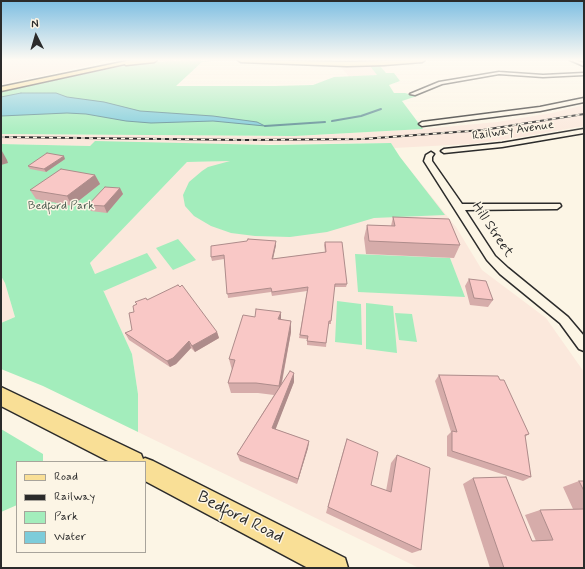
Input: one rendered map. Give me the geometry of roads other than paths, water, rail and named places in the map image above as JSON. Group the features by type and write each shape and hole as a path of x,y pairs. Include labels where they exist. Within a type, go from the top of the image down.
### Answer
{"main road":[{"path":"1,396 131,461"},
{"name":"Bedford Road","path":"146,469 335,568"}],"street":[{"path":"413,94 432,87"},
{"path":"422,124 540,109 584,100"},
{"name":"Railway Avenue","path":"444,150 502,145 584,131"},
{"name":"Hill Street","path":"432,154 428,156 428,161 460,207 491,258 504,271 556,313 584,345"},
{"path":"460,207 557,206"}],"water":[{"path":"21,93 56,93 67,97 104,102 140,111 213,116 257,122 265,126 213,121 151,123 126,121 86,114 67,113 1,116 1,97"}],"waterway":[{"path":"332,121 361,116 381,109"},
{"path":"265,126 325,122"}],"railway":[{"path":"1,137 245,140 363,139 483,130 584,114"}],"park label":[{"name":"Bedford Park","path":"61,206"}]}
